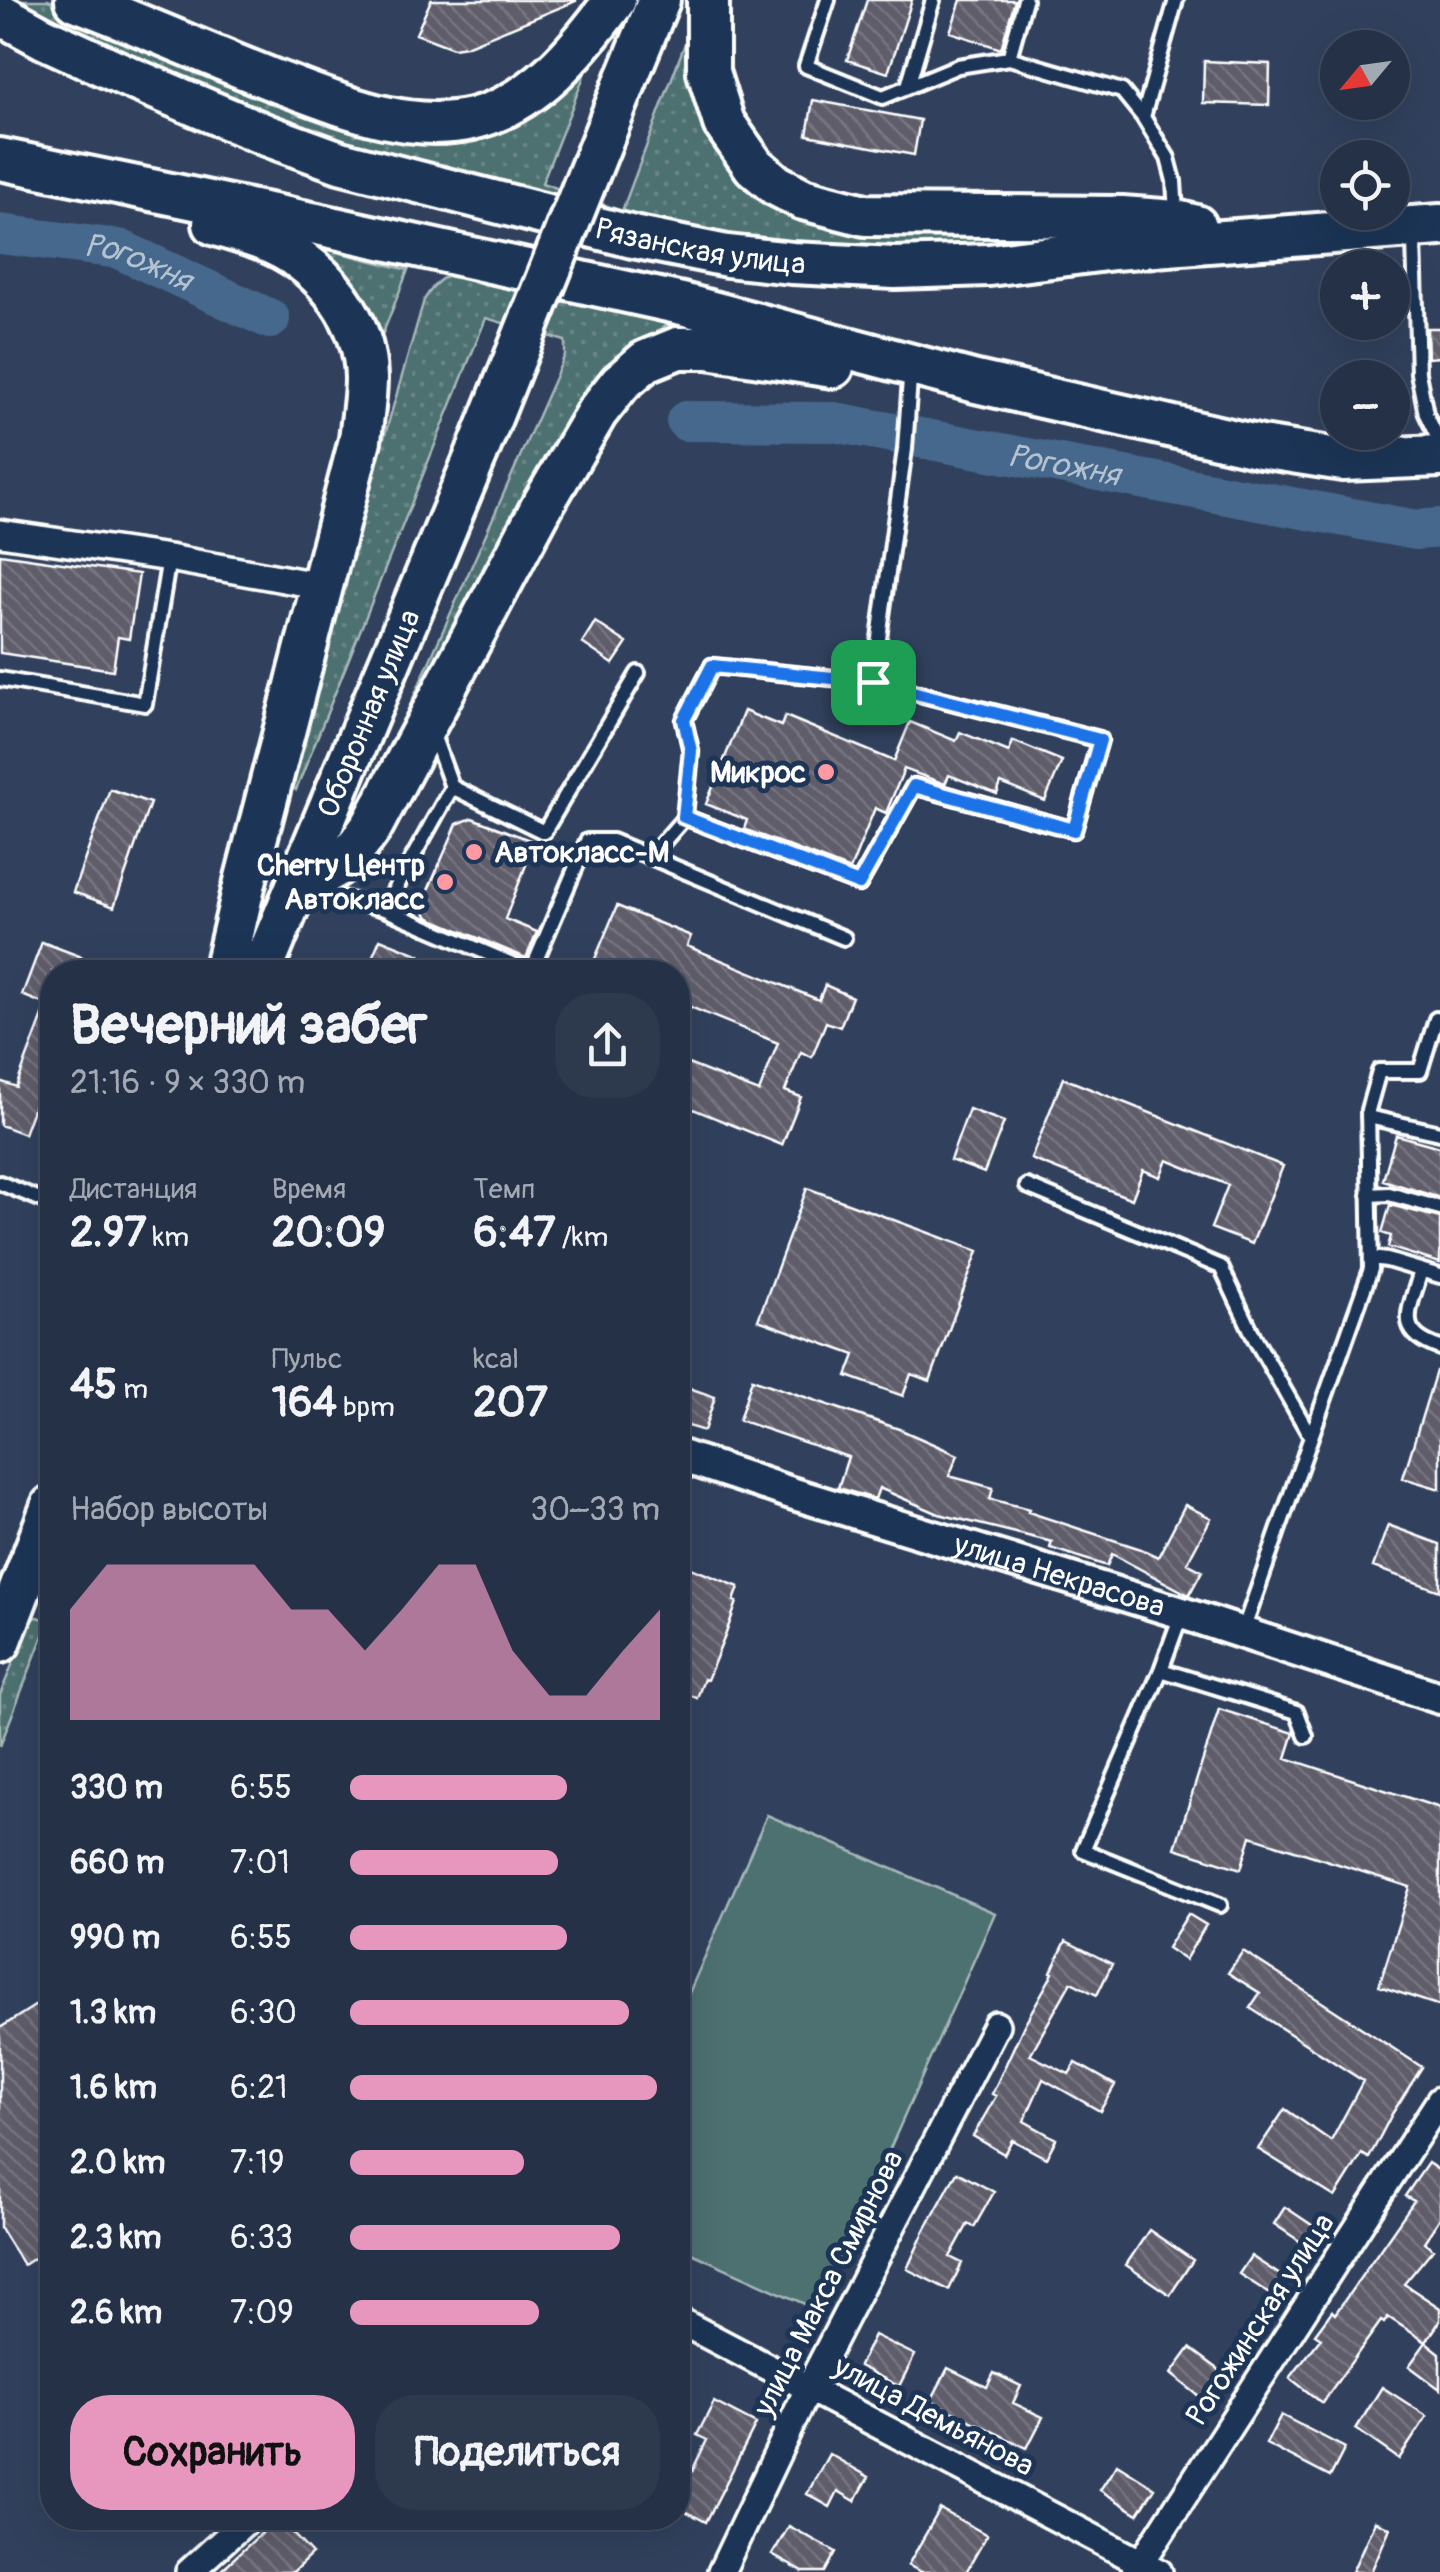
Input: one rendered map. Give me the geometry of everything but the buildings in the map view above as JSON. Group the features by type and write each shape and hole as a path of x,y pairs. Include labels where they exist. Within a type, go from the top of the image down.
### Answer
{"main road":[{"path":"76,0 109,8 202,52 322,98 382,117 428,124 474,118 514,101 561,68 615,0"},
{"name":"Оборонная улица","path":"266,960 477,453 659,0"},
{"path":"708,0 708,72 724,123 754,166 776,185 804,199 865,214 1176,221 1243,238"},
{"name":"Рязанская улица","path":"0,14 131,78 340,162 633,237 727,256 895,268 970,266 1114,249 1437,225"},
{"path":"0,159 119,184 180,212 273,244 327,284 349,314 363,349 366,378 360,440 227,960"},
{"name":"Рязанская улица","path":"119,184 682,304 976,382 1262,447 1342,460 1440,456"},
{"path":"235,960 292,900 353,853 372,826 542,506 597,412 620,383 646,361 678,348 708,348 910,379 976,382"},
{"path":"0,1642 40,1537"}],"street":[{"path":"0,533 322,586"},
{"name":"улица Некрасова","path":"690,1458 1440,1698"},
{"name":"улица Макса Смирнова","path":"721,2572 810,2387 996,2025"},
{"name":"Рогожинская улица","path":"1145,2569 1440,2100"},
{"name":"улица Демьянова","path":"690,2326 1145,2569"},
{"path":"189,2572 236,2530"}],"lane":[{"path":"828,0 806,66 883,97 958,66 1009,58 1122,90 1168,158 1174,181 1176,221"},
{"path":"908,86 933,0"},
{"path":"1009,58 1025,0"},
{"path":"1143,117 1176,0"},
{"path":"1437,225 1414,240 1418,373 1426,414 1440,442"},
{"path":"873,682 905,449 910,379"},
{"path":"0,679 146,704 169,558"},
{"path":"650,856 684,817 691,751 684,720 712,666 873,682 1100,740 1074,830 914,786 859,884 684,817"},
{"path":"428,723 452,787 544,832 638,674"},
{"path":"384,910 452,787"},
{"path":"535,960 587,842 612,840 844,938"},
{"path":"292,900 384,910 502,960"},
{"path":"1243,1632 1371,1269 1368,1117 1379,1071 1420,1071 1436,1019"},
{"path":"1368,1117 1440,1133"},
{"path":"0,1183 40,1199"},
{"path":"1028,1186 1221,1267 1255,1339 1310,1437"},
{"path":"1369,1195 1389,1194 1440,1208"},
{"path":"1371,1258 1440,1276"},
{"path":"1421,1270 1409,1326 1422,1342 1440,1348"},
{"path":"1182,1613 1083,1850 1220,1905"},
{"path":"1161,1670 1297,1712 1306,1736"}],"green space":[{"path":"2,0 48,0 351,128 400,141 465,142 518,122 586,60 583,79 542,183 622,211 687,38 693,95 712,140 731,166 1031,235 1033,240 935,249 847,248 621,217 249,115"},
{"path":"302,243 408,270 377,348"},
{"path":"468,272 668,324 625,354 373,789 565,355 565,341 486,318 296,790 285,780 424,300 442,279"},
{"path":"40,1618 40,1643 0,1746 0,1695 30,1620"},
{"path":"767,1815 995,1913 818,2310 690,2252 690,1991"}],"waterway":[{"name":"Рогожня","path":"0,234 119,249 270,319"},
{"name":"Рогожня","path":"686,421 834,422 1416,530 1440,528"}],"place":[{"name":"Микрос","path":"826,772"},
{"name":"Автокласс-М","path":"474,852"},
{"name":"Cherry Центр Автокласс","path":"445,882"}],"route":[{"path":"712,666 873,682 1100,740 1074,830 914,786 859,884 684,817 691,751 684,720 712,666"}]}
